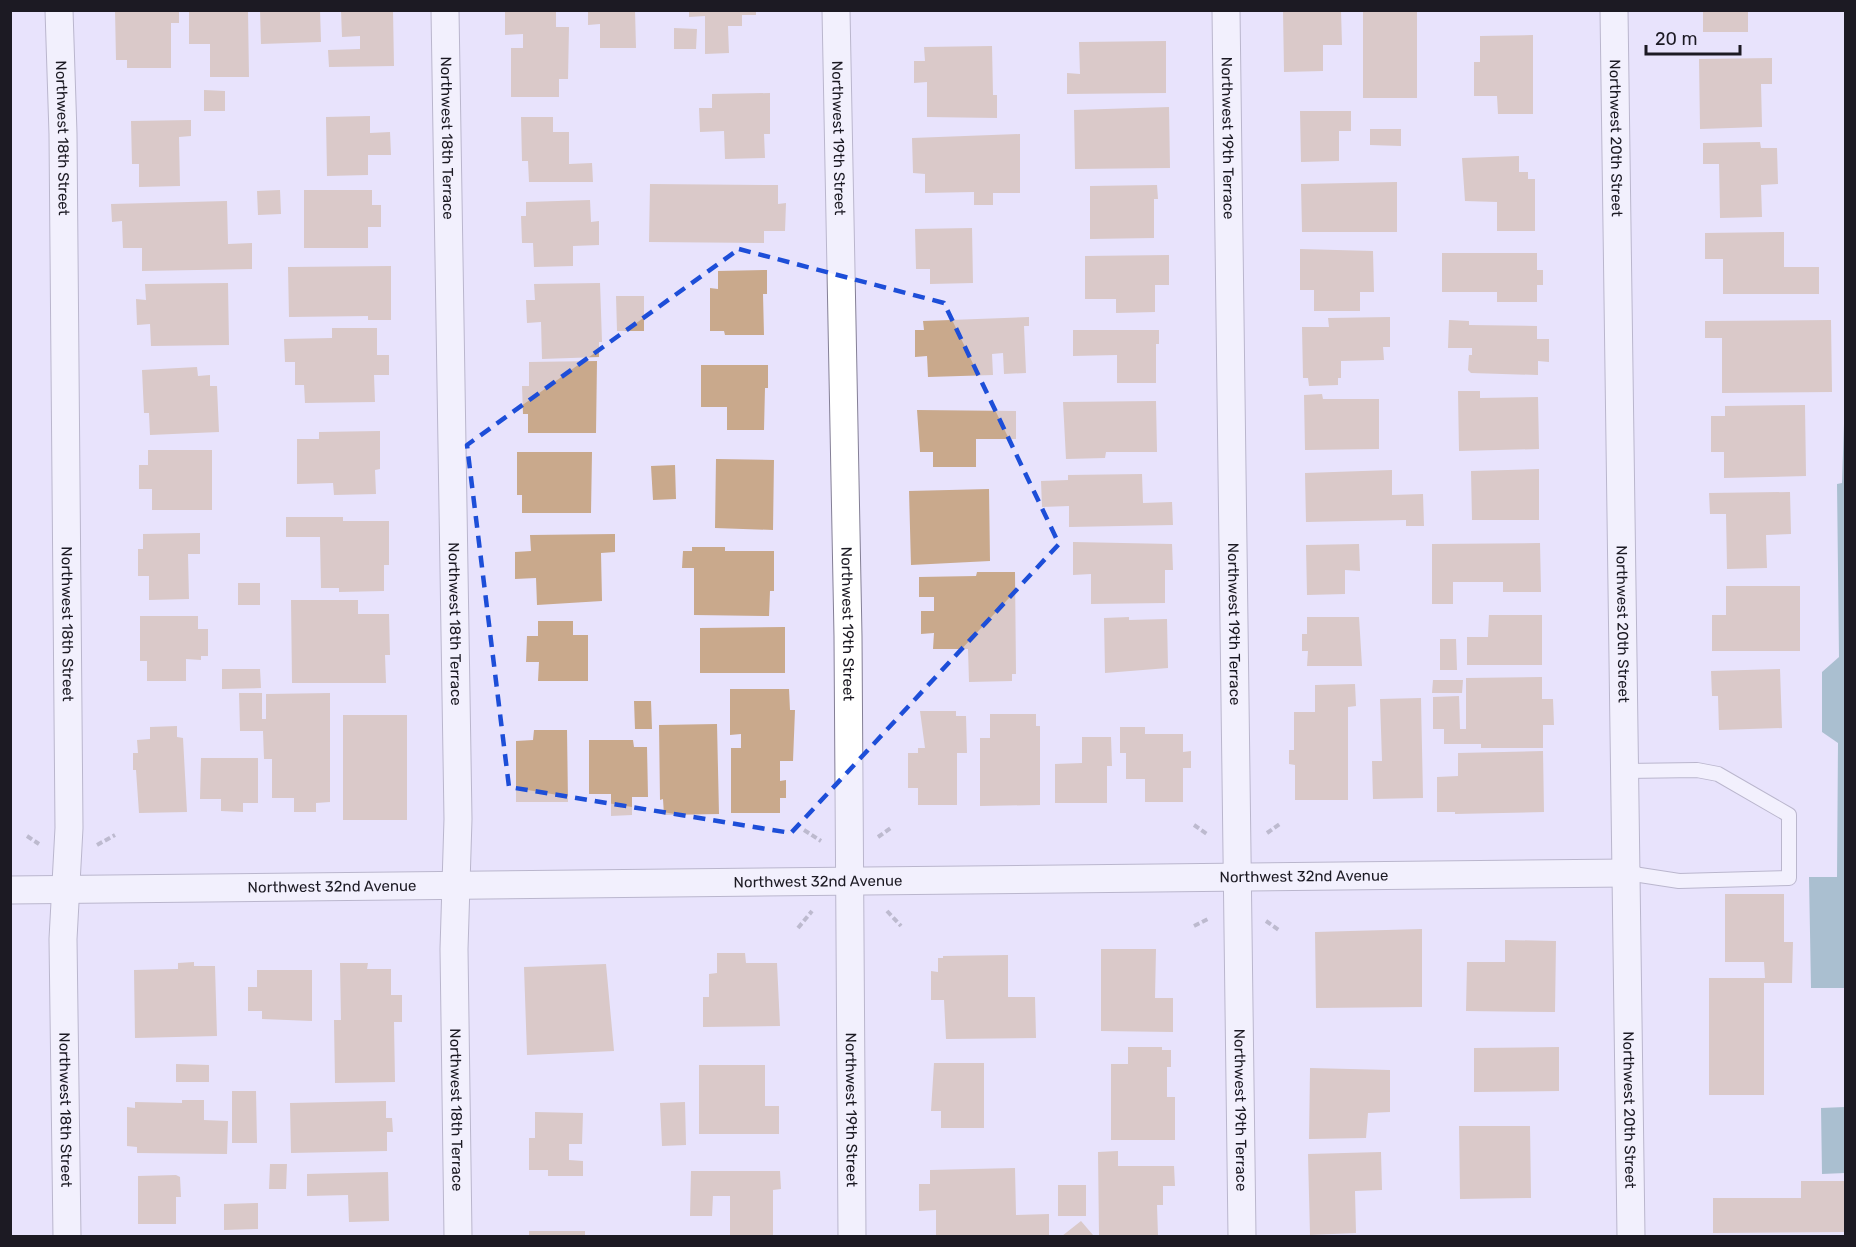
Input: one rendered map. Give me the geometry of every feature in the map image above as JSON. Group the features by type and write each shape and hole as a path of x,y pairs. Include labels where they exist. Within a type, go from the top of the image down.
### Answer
{"street":[{"name":"Northwest 18th Street","path":"59,10 63,146 69,816 63,939 67,1236"},
{"name":"Northwest 18th Terrace","path":"445,10 458,1236"},
{"name":"Northwest 19th Street","path":"836,10 849,636 848,880 852,1236"},
{"name":"Northwest 19th Terrace","path":"1226,10 1242,1236"},
{"name":"Northwest 20th Street","path":"1614,10 1631,1236"},
{"name":"Northwest 32nd Avenue","path":"10,890 1627,873"}],"lane":[{"path":"1626,771 1697,770 1718,774 1789,815 1789,878 1679,881 1627,873"}],"path":[{"path":"1259,838 1281,823"},
{"path":"804,830 823,843"},
{"path":"92,848 115,835"},
{"path":"27,836 44,848"},
{"path":"884,908 901,926"},
{"path":"798,928 812,910"}],"highlighted area":[{"path":"739,249 944,303 1059,544 791,833 509,787 467,445"}],"shaded area":[{"path":"1845,394 1845,988 1811,988 1809,877 1837,877 1838,743 1822,732 1822,672 1839,657 1837,484 1842,483"},
{"path":"1845,1107 1845,1173 1822,1174 1821,1108"}],"building":[{"path":"115,10 179,10 179,23 171,23 171,68 127,68 127,60 116,60"},
{"path":"189,10 248,10 249,77 210,77 210,44 189,44"},
{"path":"260,10 320,10 321,42 261,44"},
{"path":"341,10 393,10 394,66 329,67 328,50 360,49 360,36 342,37"},
{"path":"505,10 556,10 556,27 569,27 568,79 559,79 559,97 511,97 511,48 523,48 523,34 505,35"},
{"path":"588,10 635,10 636,48 600,48 600,24 588,25"},
{"path":"689,10 756,10 756,15 742,15 742,26 728,26 729,53 705,54 705,16 689,17"},
{"path":"1283,10 1341,10 1342,45 1323,45 1323,71 1284,72"},
{"path":"1363,10 1417,10 1417,98 1363,98"},
{"path":"1703,10 1748,10 1748,32 1703,32"},
{"path":"674,28 697,29 696,49 674,49"},
{"path":"1533,35 1533,114 1498,114 1497,96 1474,96 1474,62 1480,62 1480,36"},
{"path":"1166,41 1166,93 1067,94 1067,73 1080,74 1079,42"},
{"path":"992,46 993,95 997,95 997,118 927,117 927,82 914,83 914,61 925,61 924,47"},
{"path":"1772,58 1772,84 1761,84 1762,127 1700,129 1699,59"},
{"path":"204,90 225,91 225,111 204,111"},
{"path":"770,93 770,134 764,134 765,158 725,159 724,131 700,132 699,108 712,108 712,94"},
{"path":"1169,107 1170,168 1075,169 1074,110"},
{"path":"1300,111 1351,111 1351,131 1339,131 1339,161 1301,162"},
{"path":"370,116 370,133 390,132 391,155 368,155 368,175 327,176 326,117"},
{"path":"521,117 553,117 553,132 569,132 569,164 592,163 593,182 529,182 528,161 522,161"},
{"path":"191,120 191,136 179,137 180,186 139,187 139,164 132,164 131,121"},
{"path":"1370,129 1401,129 1401,146 1370,145"},
{"path":"1020,134 1020,193 993,193 993,205 974,205 974,192 925,193 925,174 913,173 912,138"},
{"path":"1760,142 1761,148 1777,148 1778,184 1761,185 1762,217 1720,218 1719,164 1703,164 1703,143"},
{"path":"1519,156 1519,172 1528,172 1528,179 1535,179 1535,231 1497,231 1497,202 1465,201 1462,158"},
{"path":"1397,182 1397,232 1302,232 1301,184"},
{"path":"650,184 778,185 778,204 786,203 785,231 764,231 764,243 649,242"},
{"path":"1157,185 1158,199 1154,199 1154,238 1090,239 1090,186"},
{"path":"280,190 281,214 258,215 257,191"},
{"path":"304,190 372,190 372,205 381,205 381,227 368,227 368,248 304,248"},
{"path":"590,200 591,222 599,221 599,245 573,246 573,266 534,267 533,243 522,243 521,216 526,216 526,202"},
{"path":"227,201 228,244 252,243 252,269 142,271 142,248 123,248 122,221 112,222 111,204"},
{"path":"972,228 973,283 930,284 930,269 916,269 915,229"},
{"path":"1784,232 1784,267 1819,267 1819,294 1723,294 1723,259 1705,259 1705,233"},
{"path":"1300,249 1373,251 1374,292 1360,292 1360,311 1314,311 1314,290 1300,290"},
{"path":"1442,253 1537,253 1537,270 1543,270 1543,285 1537,285 1537,302 1497,302 1497,292 1442,292"},
{"path":"1169,255 1169,285 1155,285 1155,312 1116,313 1116,299 1085,299 1085,256"},
{"path":"391,266 391,320 368,320 368,316 289,317 288,267"},
{"path":"767,270 767,294 763,294 764,335 725,335 724,331 710,331 710,288 718,289 718,271"},
{"path":"228,283 229,345 151,346 150,324 137,325 136,299 146,300 145,284"},
{"path":"600,283 602,342 599,342 599,357 542,359 541,322 527,323 526,300 535,300 534,284"},
{"path":"616,296 644,296 644,331 617,331"},
{"path":"1029,317 1029,326 1024,326 1026,373 1004,374 1003,353 992,354 993,375 928,377 927,356 915,357 915,330 924,330 923,321"},
{"path":"1390,317 1390,347 1383,347 1384,360 1341,361 1341,378 1338,378 1338,385 1309,386 1308,378 1303,378 1302,327 1329,327 1328,318"},
{"path":"1449,320 1469,321 1469,325 1537,326 1537,339 1549,339 1549,362 1538,361 1538,375 1471,373 1468,370 1472,348 1448,348"},
{"path":"1831,320 1832,392 1722,393 1722,338 1705,338 1705,321"},
{"path":"332,328 377,328 377,355 389,355 389,375 374,375 375,402 305,403 304,385 295,385 295,362 285,362 284,339 332,338"},
{"path":"1073,330 1159,330 1159,344 1156,344 1156,383 1117,383 1117,355 1073,356"},
{"path":"597,361 596,433 528,433 528,414 523,414 522,386 529,386 529,362"},
{"path":"701,365 768,365 764,430 727,430 727,407 701,407"},
{"path":"197,367 198,376 210,375 210,386 217,386 219,432 150,435 149,413 144,413 142,370"},
{"path":"1458,391 1480,391 1480,398 1538,397 1539,449 1459,451"},
{"path":"1322,394 1323,399 1379,399 1379,449 1305,450 1304,395"},
{"path":"1156,401 1157,452 1106,452 1105,458 1066,459 1063,402"},
{"path":"1805,405 1806,476 1724,478 1724,452 1711,452 1711,416 1725,416 1725,406"},
{"path":"917,410 1016,411 1016,439 976,439 976,467 933,467 933,452 920,452"},
{"path":"380,431 380,469 375,470 376,494 334,495 333,483 297,484 297,439 319,439 319,432"},
{"path":"148,450 212,450 212,510 152,510 152,489 139,489 139,465 148,465"},
{"path":"517,452 592,452 591,513 522,513 522,495 517,495"},
{"path":"716,459 774,460 773,530 715,528"},
{"path":"675,465 676,499 653,500 651,466"},
{"path":"1539,469 1539,520 1472,520 1471,471"},
{"path":"1392,470 1392,495 1423,494 1424,526 1406,526 1406,520 1306,522 1305,473"},
{"path":"1142,474 1143,503 1172,502 1173,525 1069,527 1069,506 1042,507 1041,481 1068,480 1068,475"},
{"path":"989,489 990,561 911,565 909,491"},
{"path":"1790,492 1791,534 1766,535 1767,568 1727,569 1726,514 1710,514 1709,493"},
{"path":"286,517 343,517 343,521 389,521 389,565 384,565 384,591 339,592 339,588 321,588 320,537 286,537"},
{"path":"200,533 200,554 188,554 189,599 149,600 149,576 138,576 138,549 143,549 143,534"},
{"path":"615,534 615,552 601,553 602,601 537,605 536,578 515,579 515,552 531,551 530,535"},
{"path":"1073,542 1172,544 1173,570 1165,570 1165,603 1091,604 1091,574 1073,575"},
{"path":"1540,543 1541,592 1503,592 1503,582 1453,582 1453,604 1432,604 1432,544"},
{"path":"1359,544 1360,571 1345,570 1345,594 1307,595 1306,545"},
{"path":"692,547 725,547 725,551 774,551 774,591 770,591 769,616 694,615 694,568 682,568 683,551 692,551"},
{"path":"977,572 1015,572 1016,674 1012,674 1012,681 969,682 968,649 933,649 934,633 921,634 921,611 934,611 934,597 919,597 919,577 976,576"},
{"path":"238,583 260,583 260,605 238,605"},
{"path":"1726,586 1800,586 1800,651 1712,651 1712,615 1726,615"},
{"path":"291,600 358,600 358,614 389,614 390,655 385,655 386,683 292,683"},
{"path":"1489,615 1542,615 1542,665 1467,665 1467,637 1488,637"},
{"path":"140,616 198,616 198,629 208,629 208,656 201,656 201,660 186,659 186,681 147,681 147,661 140,661"},
{"path":"1129,617 1129,620 1167,619 1168,668 1105,673 1104,618"},
{"path":"1307,617 1359,617 1362,666 1307,666 1308,651 1302,651 1302,634 1307,634"},
{"path":"538,621 573,621 573,635 588,635 588,681 538,681 539,662 526,662 527,636 538,636"},
{"path":"785,627 785,673 700,673 700,628"},
{"path":"1440,639 1456,639 1457,670 1440,670"},
{"path":"222,669 260,669 261,688 222,689"},
{"path":"1780,669 1782,728 1719,730 1718,696 1712,696 1711,671"},
{"path":"1542,677 1542,699 1553,699 1554,725 1543,725 1543,748 1481,748 1481,744 1444,744 1444,729 1433,729 1433,697 1459,696 1460,729 1466,729 1466,678"},
{"path":"1433,680 1463,680 1462,693 1432,693"},
{"path":"1355,684 1356,706 1348,707 1348,800 1295,800 1295,765 1289,764 1289,750 1294,750 1294,712 1315,712 1315,685"},
{"path":"730,689 789,689 790,710 795,710 793,761 780,761 780,781 786,780 786,798 780,798 780,813 731,813 731,748 741,748 741,734 730,735"},
{"path":"239,693 262,693 262,719 266,719 266,694 330,693 330,802 316,803 316,812 294,812 294,798 272,798 272,759 264,759 263,731 240,731"},
{"path":"1421,698 1423,798 1373,799 1372,761 1382,761 1380,699"},
{"path":"634,701 651,701 652,729 635,729"},
{"path":"920,711 956,711 956,716 966,716 967,753 957,753 957,805 918,805 918,788 908,788 908,753 918,753 918,748 925,748"},
{"path":"990,714 1036,714 1036,726 1040,726 1040,805 980,806 980,738 990,738"},
{"path":"343,715 407,715 407,820 343,820"},
{"path":"717,724 719,814 664,815 663,799 660,800 659,725"},
{"path":"177,726 177,737 183,738 187,812 139,813 136,770 133,770 133,753 138,753 137,740 150,739 150,727"},
{"path":"1120,727 1145,727 1145,734 1183,734 1183,752 1191,751 1191,768 1183,768 1183,802 1145,802 1145,779 1126,779 1126,753 1120,753"},
{"path":"534,730 567,730 568,802 516,802 516,741 533,740"},
{"path":"1082,737 1111,737 1112,766 1107,766 1107,803 1055,803 1055,764 1082,763"},
{"path":"589,740 633,740 634,747 647,747 648,797 632,797 632,815 611,816 611,794 589,794"},
{"path":"1543,751 1544,812 1455,814 1455,812 1437,812 1437,777 1458,776 1458,753"},
{"path":"201,758 258,758 258,803 243,803 243,812 221,811 221,799 200,799"},
{"path":"1725,894 1784,894 1784,942 1793,942 1792,983 1764,983 1764,1095 1709,1095 1709,978 1765,978 1764,962 1725,962"},
{"path":"1422,929 1422,1007 1316,1008 1315,932"},
{"path":"1505,940 1556,941 1555,1012 1466,1011 1467,962 1505,962"},
{"path":"1101,949 1156,949 1155,998 1173,998 1173,1032 1101,1031"},
{"path":"717,953 745,953 746,963 777,963 780,1026 703,1027 703,997 709,997 709,974 717,973"},
{"path":"1008,955 1008,997 1035,997 1036,1038 946,1039 944,1000 931,1000 931,971 938,972 938,958"},
{"path":"194,962 194,966 215,966 217,1036 135,1038 134,970 178,969 178,963"},
{"path":"340,963 368,963 367,969 391,969 391,995 402,995 402,1022 394,1022 395,1082 335,1083 334,1020 341,1020"},
{"path":"606,964 614,1051 527,1055 524,967"},
{"path":"257,970 312,970 312,1021 262,1019 262,1011 248,1011 248,987 257,987"},
{"path":"1128,1047 1162,1047 1162,1050 1171,1050 1171,1067 1167,1067 1167,1097 1175,1097 1175,1140 1111,1140 1111,1064 1128,1064"},
{"path":"1559,1047 1559,1091 1474,1092 1474,1048"},
{"path":"934,1063 984,1063 984,1128 941,1128 941,1111 931,1111"},
{"path":"176,1064 209,1065 209,1082 176,1082"},
{"path":"699,1065 765,1065 765,1106 779,1106 779,1134 699,1134"},
{"path":"1310,1068 1390,1070 1390,1112 1368,1113 1366,1138 1309,1139"},
{"path":"232,1091 256,1091 257,1143 232,1143"},
{"path":"182,1100 204,1100 204,1120 228,1121 227,1154 137,1153 137,1147 127,1146 127,1107 135,1108 135,1102 182,1103"},
{"path":"386,1101 386,1118 392,1118 393,1132 387,1132 387,1151 291,1153 290,1103"},
{"path":"685,1102 686,1145 662,1146 660,1103"},
{"path":"535,1112 583,1113 582,1144 569,1144 569,1160 583,1161 583,1176 548,1176 548,1170 529,1170 529,1138 535,1138"},
{"path":"1459,1126 1530,1126 1531,1198 1460,1199"},
{"path":"1118,1151 1118,1166 1174,1166 1175,1186 1163,1186 1163,1205 1157,1205 1158,1236 1099,1236 1098,1152"},
{"path":"1381,1152 1382,1190 1355,1191 1356,1233 1310,1235 1308,1154"},
{"path":"270,1164 287,1164 286,1189 269,1189"},
{"path":"1015,1168 1016,1215 1049,1214 1049,1236 936,1236 936,1210 919,1211 919,1184 930,1184 930,1170"},
{"path":"691,1171 780,1171 781,1189 773,1190 773,1236 730,1236 730,1196 713,1196 712,1216 690,1216"},
{"path":"388,1172 389,1221 349,1222 348,1195 307,1196 307,1174"},
{"path":"176,1175 180,1177 181,1197 176,1197 176,1224 138,1224 138,1176"},
{"path":"1801,1181 1846,1181 1846,1232 1713,1233 1713,1198 1801,1198"},
{"path":"1058,1185 1086,1185 1086,1216 1058,1216"},
{"path":"258,1203 258,1229 224,1230 224,1204"},
{"path":"1081,1221 1093,1235 1062,1236"},
{"path":"529,1231 585,1231 585,1236 529,1236"}]}
